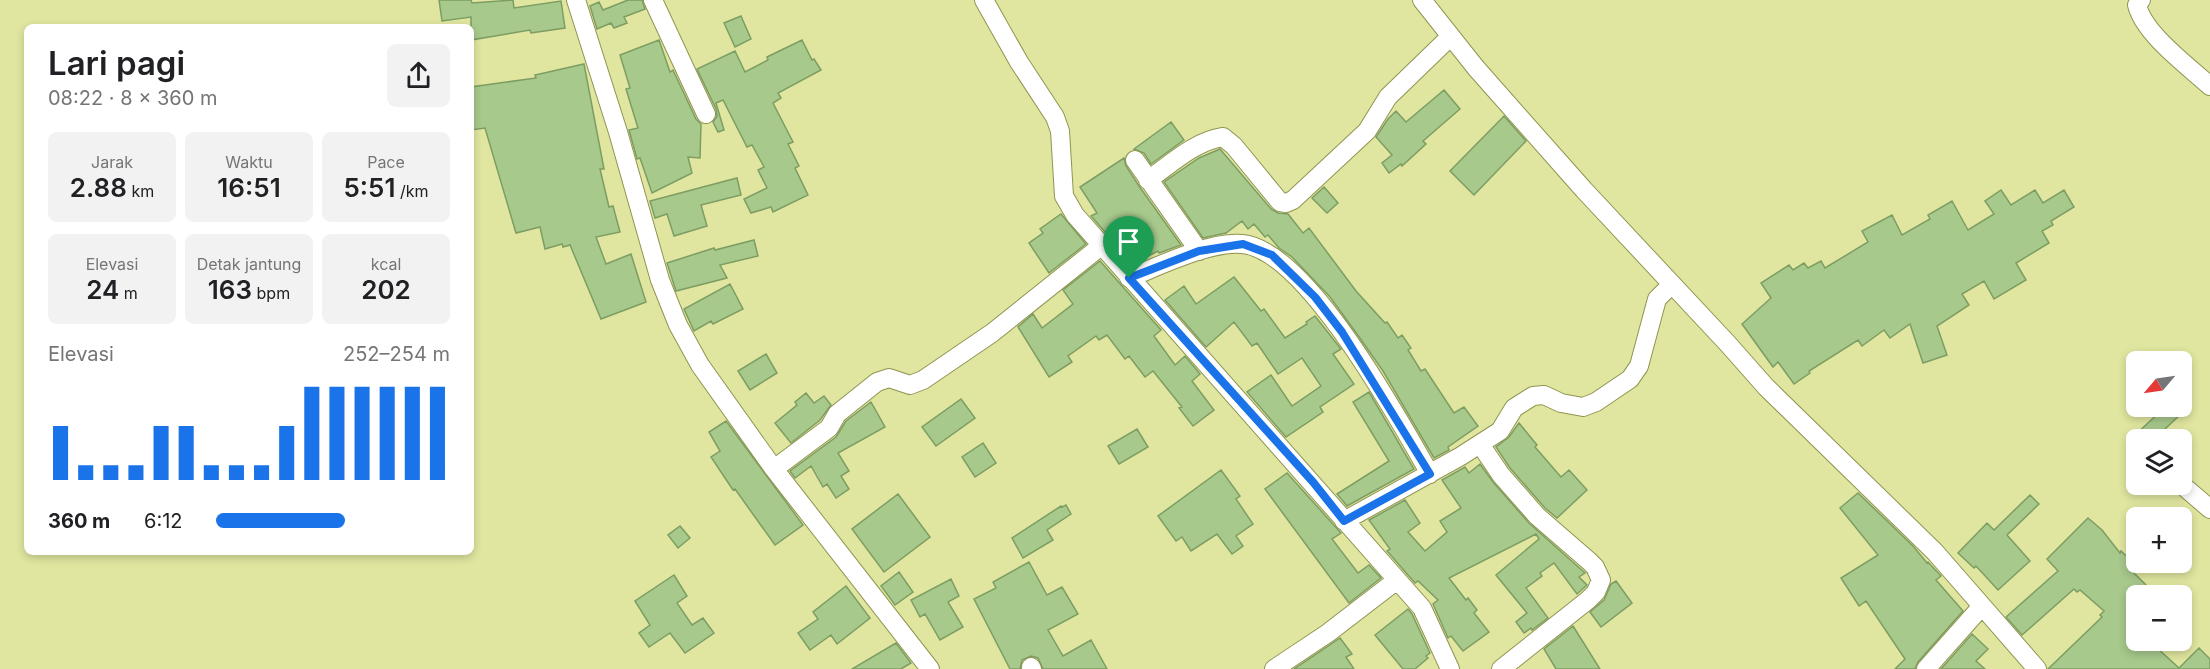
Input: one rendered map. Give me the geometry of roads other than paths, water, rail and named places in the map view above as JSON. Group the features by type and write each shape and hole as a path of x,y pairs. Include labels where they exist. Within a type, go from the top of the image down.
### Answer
{"street":[{"path":"576,0 618,132 660,280 678,325 700,365 774,469 930,669"},
{"path":"654,0 706,114"},
{"path":"984,0 1019,62 1055,117 1060,131 1064,196 1075,215 1313,482 1428,617 1450,669"},
{"path":"1422,0 1450,37 1584,190 1766,387 1832,454 1921,537 2037,669"},
{"path":"2141,0 2137,5 2140,18 2210,86"},
{"path":"1148,180 1200,144 1223,137 1234,146 1280,202 1286,203 1293,200 1367,131 1388,97 1450,37"},
{"path":"1135,160 1199,251"},
{"path":"1129,278 1199,251 1243,244 1272,255 1315,297 1342,332 1430,474"},
{"path":"774,469 829,428 837,414 877,382 889,378 909,385 923,380 992,333 1101,246"},
{"path":"1344,521 1430,474 1500,431 1514,408 1533,396 1544,395 1561,403 1583,407 1596,402 1630,380 1640,366 1658,299 1672,284"},
{"path":"1480,444 1516,493 1537,516 1595,567 1600,580 1596,592 1588,600 1501,669"},
{"path":"2192,493 2210,509"},
{"path":"1274,669 1328,633 1397,580"},
{"path":"1926,669 1982,606"}]}
